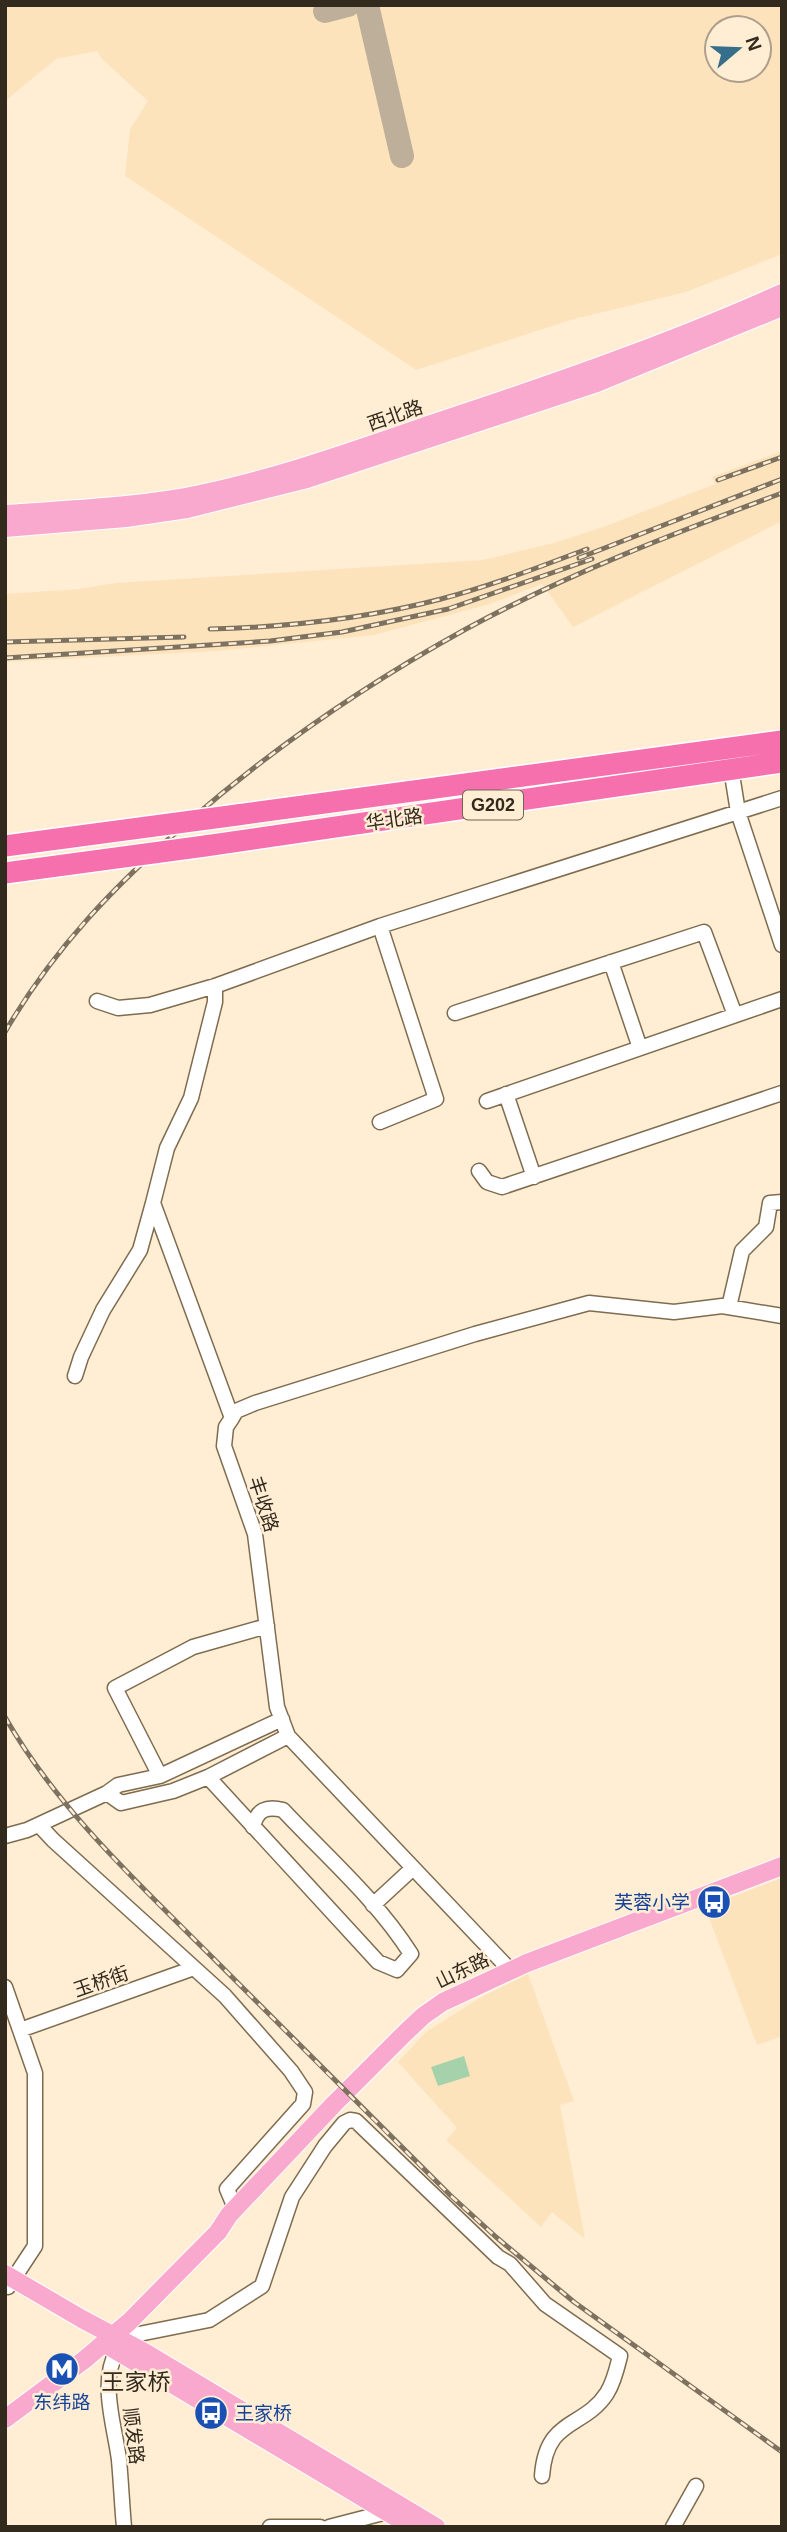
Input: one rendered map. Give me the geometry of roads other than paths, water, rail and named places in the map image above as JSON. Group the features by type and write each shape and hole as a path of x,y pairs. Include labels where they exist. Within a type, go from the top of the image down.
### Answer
{"highway":[{"name":"华北路","path":"5,873 205,846 730,760 782,741"},
{"name":"华北路","path":"5,846 237,815 730,760 782,762"}],"main road":[{"name":"西北路","path":"5,514 126,505 184,497 303,467 603,366 782,293"},
{"name":"西北路","path":"5,528 126,518 187,509 307,479 597,383 782,307"},
{"name":"山东路","path":"110,2341 218,2232 232,2212 334,2104 423,2016 461,1992 510,1970 782,1866"},
{"path":"8,2281 436,2527"},
{"path":"5,2407 110,2341"},
{"path":"5,2418 110,2341"},
{"path":"110,2341 412,2527"}],"street":[{"path":"730,760 738,812 782,946"},
{"path":"97,1001 118,1008 150,1005 215,986 380,926 782,798"},
{"path":"380,926 436,1099 380,1122"},
{"path":"455,1013 704,932 735,1015"},
{"path":"611,962 640,1048"},
{"path":"75,1376 103,1310 140,1250 167,1148 191,1098 215,1002 215,986"},
{"path":"486,1101 782,999"},
{"path":"479,1171 487,1182 502,1187 782,1093"},
{"path":"506,1094 534,1177"},
{"path":"729,1307 742,1251 766,1227 771,1203 782,1202"},
{"path":"153,1203 232,1418"},
{"path":"232,1418 236,1411 255,1403 589,1303 674,1312 729,1307 782,1315"},
{"name":"丰收路","path":"232,1418 226,1427 224,1446 256,1534 278,1707 288,1736 510,1970"},
{"path":"160,1776 115,1688 193,1647 267,1626"},
{"path":"5,1836 39,1825 107,1793 118,1785 160,1776 282,1718"},
{"path":"107,1793 121,1803 173,1791 208,1777 288,1736"},
{"path":"208,1777 253,1827 377,1962 397,1970 411,1954 373,1905 283,1810 271,1807 264,1809 256,1818 253,1827"},
{"path":"39,1825 52,1840 225,1996 283,2062 305,2092 303,2104 227,2189 232,2212"},
{"path":"373,1905 413,1868"},
{"name":"玉桥街","path":"20,2030 194,1968"},
{"path":"5,1987 35,2073 35,2246 8,2281"},
{"path":"110,2341 209,2320 262,2286 292,2197 344,2123 356,2121 498,2257 510,2264 545,2304 620,2356 607,2393 551,2440 543,2462 542,2476"},
{"name":"顺发路","path":"110,2341 110,2396 124,2527"},
{"path":"673,2527 696,2486"},
{"path":"329,2527 387,2512"},
{"path":"270,2527 320,2527"}],"railway":[{"path":"718,480 782,457"},
{"path":"579,558 782,479"},
{"path":"5,1032 65,945 135,870 220,795 322,718 429,650 504,609 622,555 782,493"},
{"path":"210,629 326,621 384,612 478,588 587,549"},
{"path":"5,658 270,641 342,632 448,609 592,559"},
{"path":"5,642 184,637"},
{"path":"5,1717 48,1782 99,1842 450,2195 574,2302 782,2452"}],"place":[{"name":"芙蓉小学","path":"714,1902"},
{"name":"东纬路","path":"62,2369"},
{"name":"王家桥","path":"211,2413"}],"district":[{"name":"王家桥","path":"136,2382"}]}
